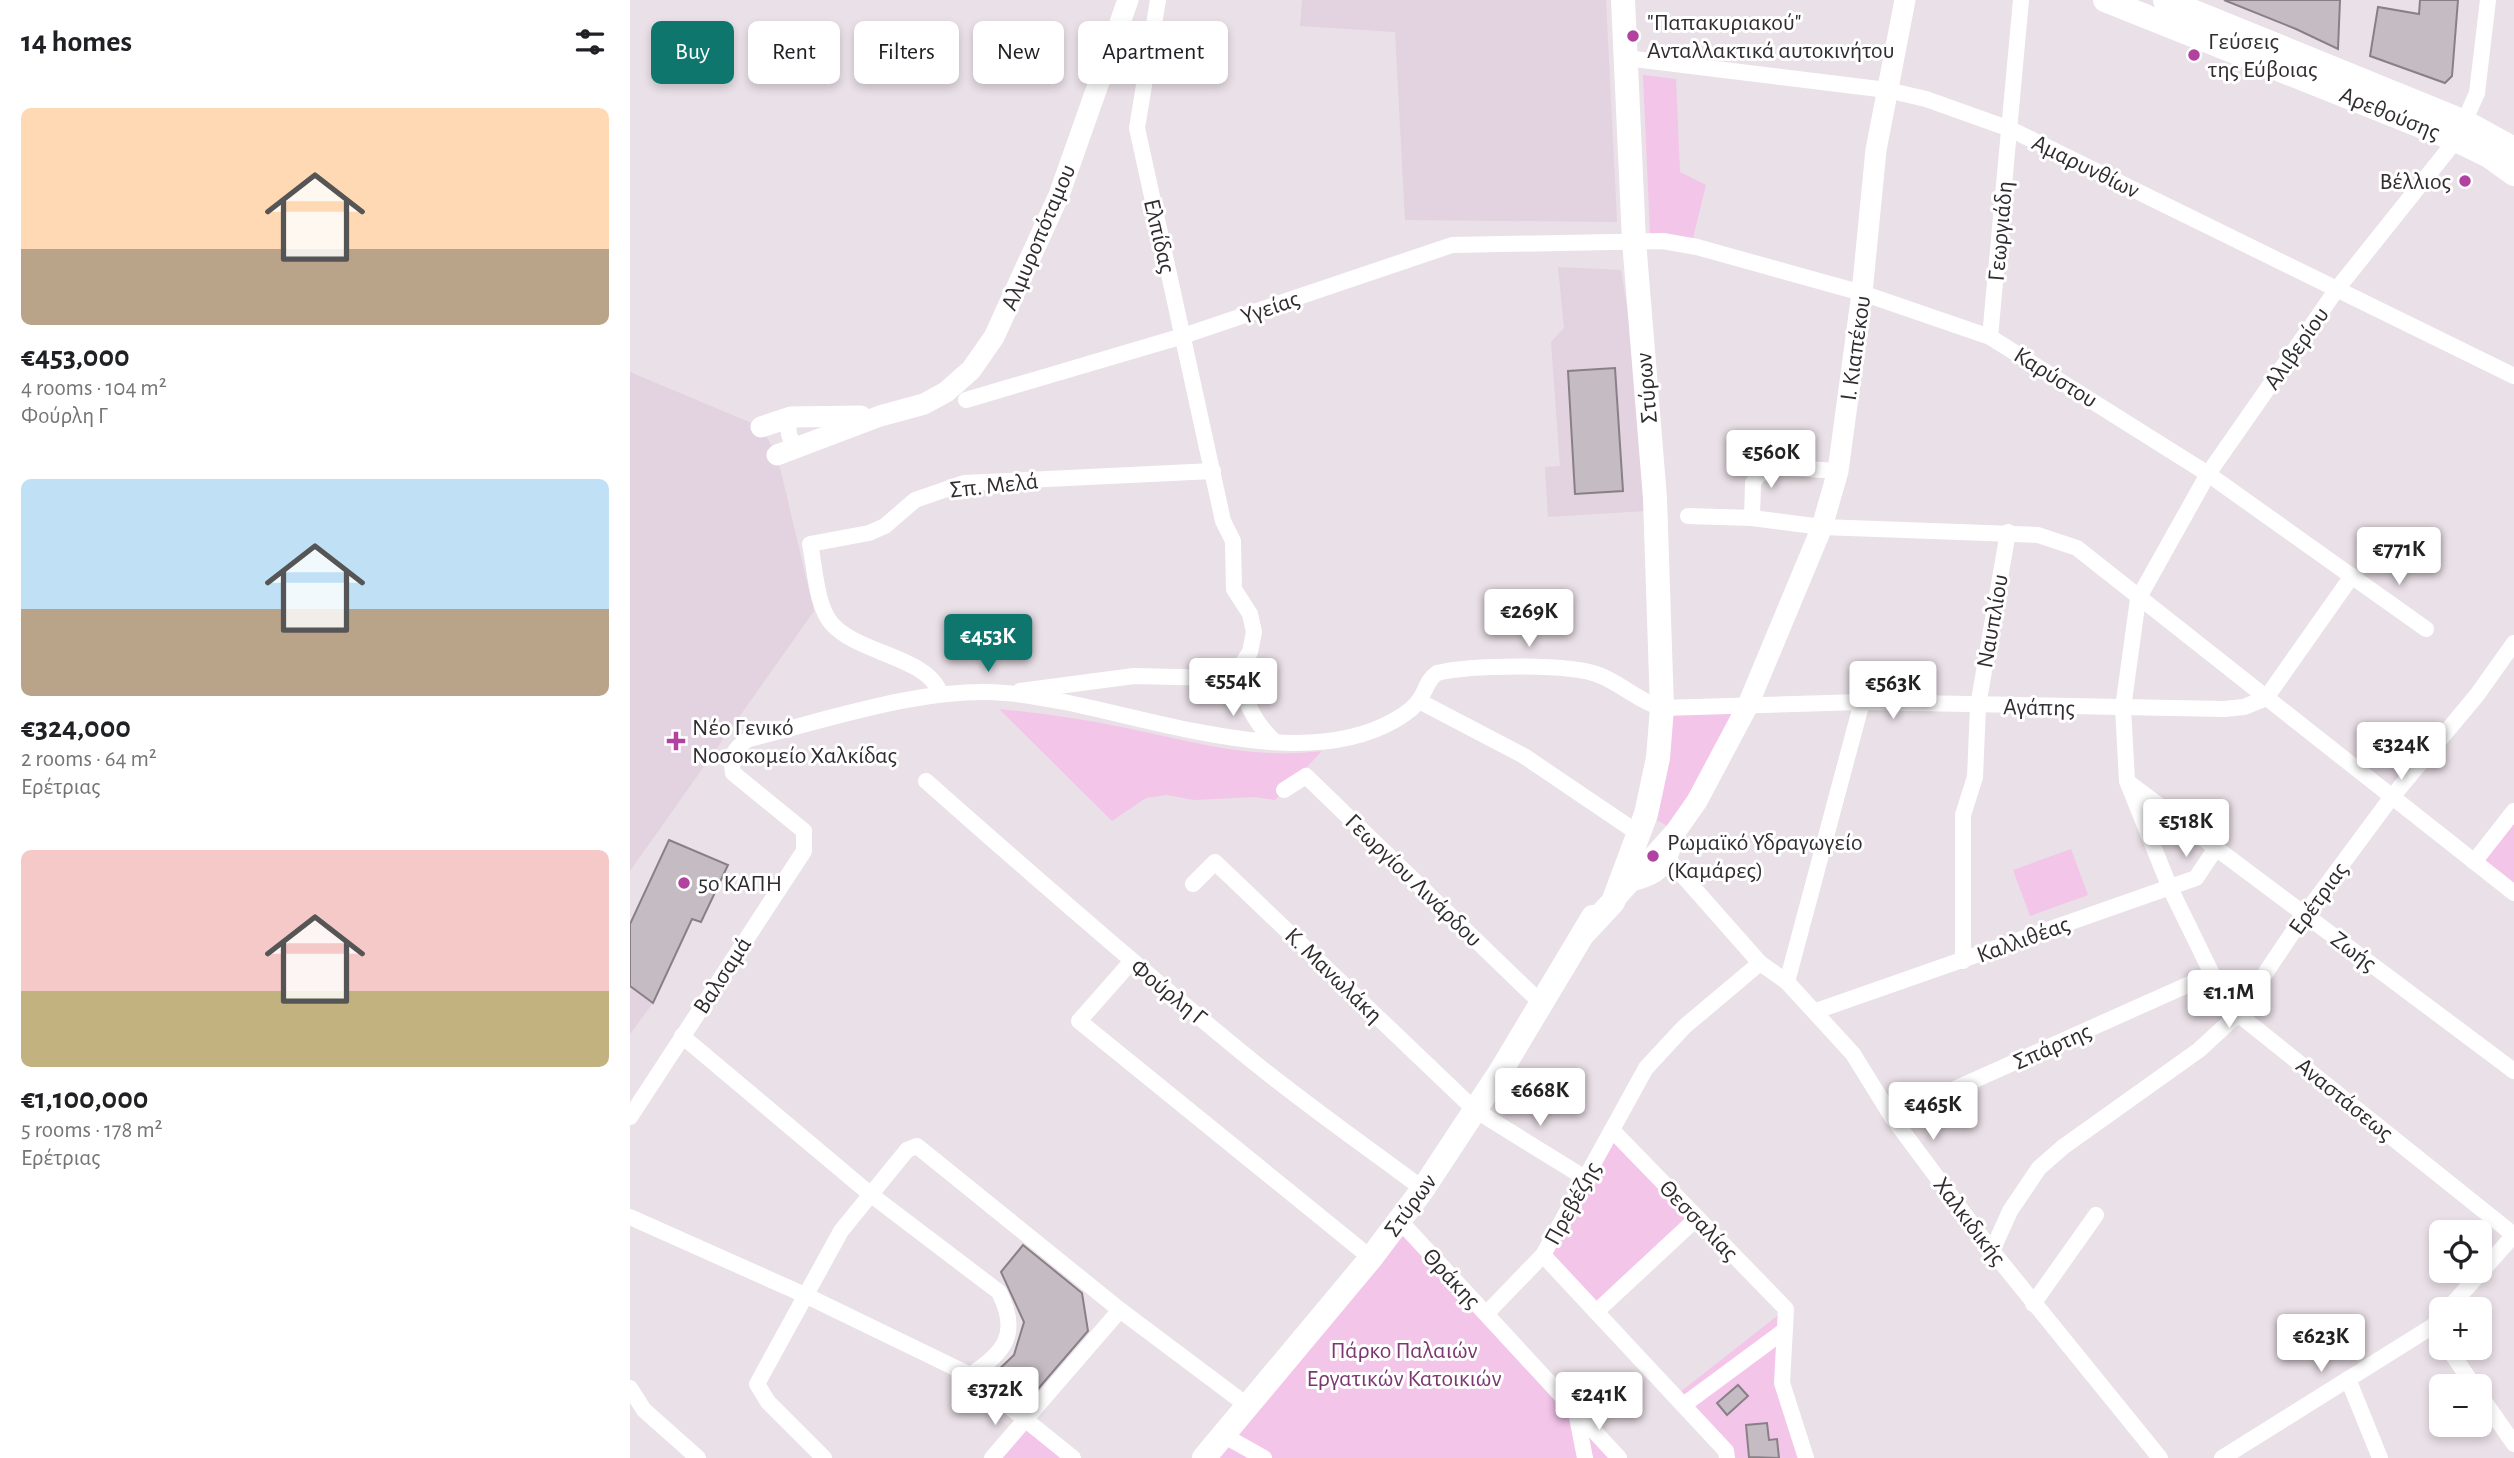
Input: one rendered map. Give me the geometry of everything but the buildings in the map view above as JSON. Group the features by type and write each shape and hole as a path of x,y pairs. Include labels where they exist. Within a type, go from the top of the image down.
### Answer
{"main road":[{"name":"Στύρων","path":"1586,931 1621,893 1646,814 1655,775 1662,708 1663,662 1655,498 1634,241 1623,0"},
{"name":"Αρεθούσης","path":"2105,0 2514,149"},
{"name":"Αρεθούσης","path":"2165,0 2461,131 2514,174"},
{"name":"Στύρων","path":"1204,1458 1370,1258 1423,1189 1586,931 1608,886 1629,827 1655,775"}],"street":[{"name":"Αλμυροπόταμου","path":"880,416 924,404 946,391 971,370 994,337 1059,195 1128,0"},
{"name":"Ελπίδας","path":"1158,0 1137,128 1223,521 1233,541 1234,590 1250,614 1254,632 1250,652 1238,670"},
{"name":"Ι. Κιαπέκου","path":"1621,893 1676,831 1697,801 1746,706 1822,527 1838,471 1862,293 1876,149 1905,0"},
{"name":"Γεωργιάδη","path":"1990,337 2021,0"},
{"name":"Αλιβερίου","path":"2123,708 2138,599 2208,474 2337,289 2461,131 2477,93 2488,0"},
{"name":"Αμαρυνθίων","path":"1626,58 1887,90 1926,99 2010,129 2514,376"},
{"name":"Υγείας","path":"966,400 1183,336 1452,244 1634,241"},
{"name":"Καρύστου","path":"1634,241 1663,241 1697,247 1862,293 1990,337 2208,474 2426,629"},
{"path":"761,427 791,417 880,416"},
{"path":"777,454 880,416"},
{"path":"791,417 788,428 790,438 799,446"},
{"path":"1752,517 1753,483 1766,470 1774,467 1838,471"},
{"name":"Σπ. Μελά","path":"940,693 936,681 922,670 858,644 831,623 823,606 810,544 869,533 885,526 915,500 946,487 964,483 1213,471"},
{"path":"1688,516 1752,517 1822,527 2008,532 2057,539 2077,548 2138,599 2514,893"},
{"name":"Ναυπλίου","path":"1963,961 1963,815 1975,777 1978,706 2008,532"},
{"path":"2266,698 2352,576"},
{"name":"Ερέτριας","path":"1992,1251 2010,1211 2039,1168 2063,1147 2199,1051 2238,1014 2305,915 2391,797 2477,695 2514,643"},
{"path":"1005,693 1239,739 1274,741 1339,740 1396,719 1419,701 1430,678 1444,671 1553,666 1599,675 1643,702 1662,708"},
{"path":"940,693 1005,693 1134,676 1221,678 1238,670 1248,707 1257,724 1274,741"},
{"name":"Βαλσαμά","path":"630,1117 804,851 804,831 733,773 731,761 735,748 749,739 940,693"},
{"name":"Αγάπης","path":"1662,708 1862,702 2224,709 2244,707 2266,698"},
{"path":"1419,701 1524,756 1629,827"},
{"path":"1787,982 1862,702"},
{"name":"Αναστάσεως","path":"2123,708 2127,781 2169,888 2212,974 2238,1014 2514,1235"},
{"name":"Γεωργίου Λινάρδου","path":"1284,790 1306,776 1541,1003"},
{"name":"Φούρλη Γ","path":"926,781 1131,962 1170,991 1246,1056 1423,1189"},
{"name":"Ζωής","path":"2127,781 2514,1071"},
{"path":"2474,862 2514,811"},
{"name":"Ι. Κιαπέκου","path":"1670,860 1676,831"},
{"name":"Καλλιθέας","path":"1816,1011 2196,878 2216,848"},
{"path":"1621,893 1654,877 1670,860"},
{"name":"Χαλκιδικής","path":"1670,860 1760,963 1787,982 1853,1054 1892,1117 1992,1251 2160,1458"},
{"name":"Κ. Μανωλάκη","path":"1193,884 1215,862 1475,1110"},
{"path":"1131,962 1079,1021 1370,1258"},
{"name":"Πρεβέζης","path":"1486,1314 1543,1255 1646,1068 1685,1027 1760,963"},
{"name":"Σπάρτης","path":"1892,1117 2212,974"},
{"path":"682,1036 870,1194 999,1292 1006,1306 1008,1321 1005,1344 997,1357 970,1375"},
{"path":"1475,1110 1586,1178"},
{"name":"Θεσσαλίας","path":"1612,1130 1786,1309 1785,1330"},
{"path":"824,1458 768,1402 757,1384 841,1231 907,1150 917,1146 1120,1310 1248,1406"},
{"path":"2033,1304 2096,1215"},
{"path":"630,1217 807,1296 970,1375 1073,1458"},
{"path":"1596,1311 1697,1218"},
{"name":"Θράκης","path":"1400,1221 1619,1458"},
{"path":"2459,1297 2514,1235"},
{"path":"1543,1255 1685,1404 1726,1451 1727,1458"},
{"path":"992,1458 1026,1422 1120,1310"},
{"path":"1685,1404 1785,1330"},
{"path":"1785,1330 1782,1383 1806,1458"},
{"path":"2222,1458 2429,1332"},
{"path":"2348,1379 2379,1458"},
{"path":"630,1388 644,1410 691,1456"},
{"path":"1576,1412 1585,1458"},
{"path":"2492,1412 2514,1444"},
{"path":"1223,1435 1264,1458"}],"shaded area":[{"path":"1302,0 1606,0 1617,222 1405,220 1395,32 1300,26"},
{"path":"1558,267 1621,270 1632,339 1645,511 1548,517 1545,467 1560,466 1551,342 1564,328"},
{"name":"Νέο Γενικό Νοσοκομείο Χαλκίδας","path":"630,372 761,427 777,455 814,611 630,871"},
{"path":"630,986 653,1003 630,1034"}],"green space":[{"path":"1643,75 1676,79 1680,172 1706,185 1692,242 1650,233"},
{"path":"1747,707 1676,831 1646,814 1662,708"},
{"path":"999,709 1079,719 1223,748 1272,753 1322,751 1275,800 1254,797 1194,800 1167,795 1146,798 1112,821"},
{"path":"2514,811 2514,893 2474,862"},
{"path":"2071,849 2088,895 2030,916 2013,870"},
{"path":"1612,1130 1697,1218 1596,1312 1543,1255"},
{"name":"Πάρκο Παλαιών Εργατικών Κατοικιών","path":"1400,1221 1619,1458 1204,1458"},
{"path":"1786,1309 1782,1383 1806,1458 1727,1458 1675,1396"},
{"path":"1026,1421 1073,1458 992,1458"}],"place":[{"name":"\"Παπακυριακού\" Ανταλλακτικά αυτοκινήτου","path":"1633,36"},
{"name":"Γεύσεις της Εύβοιας","path":"2194,55"},
{"name":"Βέλλιος","path":"2465,181"},
{"name":"Νέο Γενικό Νοσοκομείο Χαλκίδας","path":"676,741"},
{"name":"Ρωμαϊκό Υδραγωγείο (Καμάρες)","path":"1653,856"},
{"name":"5ο ΚΑΠΗ","path":"684,883"}]}
